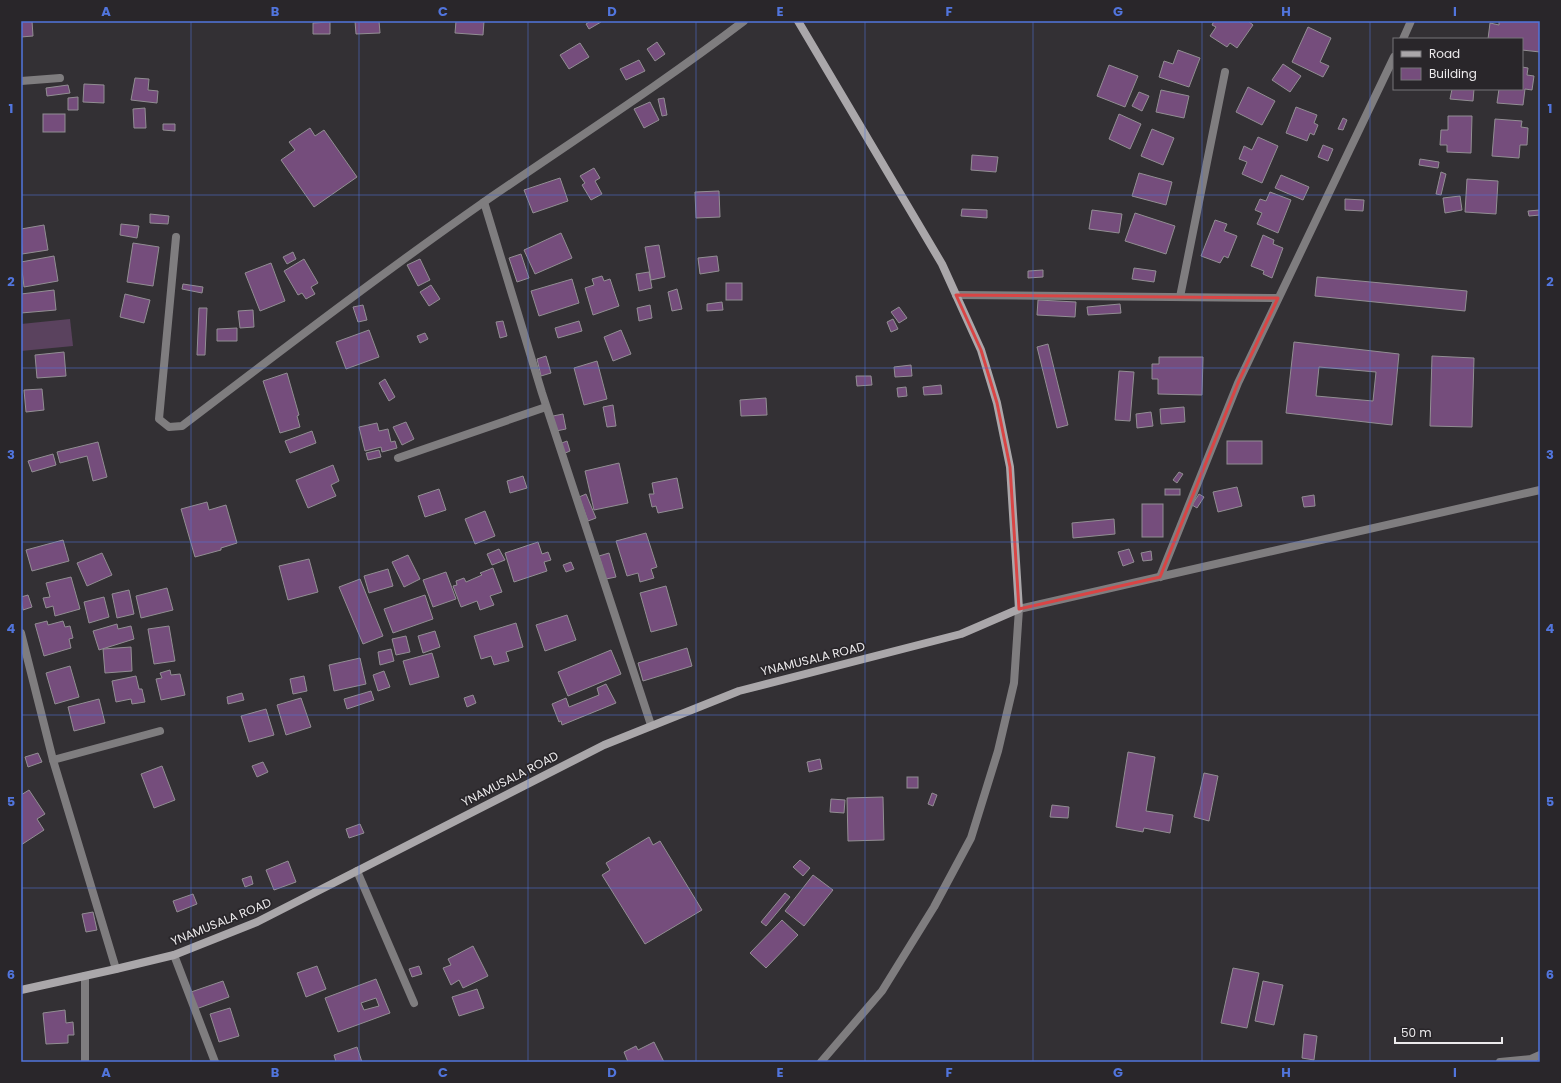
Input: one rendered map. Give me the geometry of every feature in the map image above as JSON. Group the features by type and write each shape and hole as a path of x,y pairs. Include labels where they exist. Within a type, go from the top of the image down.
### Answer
{"main road":[{"path":"798,21 942,264 981,350 998,410 1010,467 1019,609"},
{"name":"YNAMUSALA ROAD","path":"21,990 116,969 174,954 257,922 604,745 739,691 961,634 1019,609"}],"street":[{"path":"176,237 159,419 169,427 182,426 330,314 484,202 693,59 744,21"},
{"path":"1403,38 1411,21"},
{"path":"1160,577 1238,383 1393,59"},
{"path":"1180,297 1225,72"},
{"path":"21,81 60,78"},
{"path":"484,202 546,407 652,725"},
{"path":"956,295 1278,298"},
{"path":"398,458 546,407"},
{"path":"822,1062 882,991 934,907 971,838 998,751 1014,683 1019,609 1540,490"},
{"path":"21,633 53,760 116,969"},
{"path":"53,760 160,731"},
{"path":"357,871 414,1003"},
{"path":"174,954 214,1062"},
{"path":"85,976 85,1062"},
{"path":"1500,1062 1531,1059 1540,1055"}],"highlighted area":[{"path":"956,295 1278,298 1238,383 1160,577 1019,609 1010,467 997,403 981,350"}],"shaded area":[{"path":"70,319 73,346 21,351 21,324"}],"building":[{"path":"21,21 32,21 33,36 21,37"},
{"path":"355,21 379,21 380,33 356,34"},
{"path":"456,21 484,21 483,35 455,33"},
{"path":"591,21 601,22 589,29 586,24"},
{"path":"1214,21 1248,21 1253,25 1237,48 1230,43 1227,47 1210,36 1216,27 1212,25"},
{"path":"1499,21 1540,21 1540,52 1523,50 1523,38 1488,38 1490,23 1499,25"},
{"path":"330,22 330,34 313,34 313,23"},
{"path":"1308,27 1331,38 1320,62 1329,66 1323,77 1292,62"},
{"path":"657,42 665,54 655,61 647,49"},
{"path":"580,43 589,57 569,69 560,55"},
{"path":"1178,50 1200,58 1189,87 1159,77 1164,61 1173,64"},
{"path":"639,60 645,71 626,80 620,69"},
{"path":"1283,64 1301,76 1290,92 1272,80"},
{"path":"1109,65 1138,76 1125,107 1097,96"},
{"path":"1523,67 1528,68 1527,75 1534,76 1532,90 1525,89 1523,105 1497,103 1499,90 1523,90"},
{"path":"135,78 149,79 148,90 158,91 157,103 131,100"},
{"path":"84,84 104,85 104,103 83,102"},
{"path":"68,85 70,93 47,96 46,88"},
{"path":"1248,87 1275,101 1262,125 1236,112"},
{"path":"1161,90 1189,96 1184,118 1156,112"},
{"path":"1452,90 1474,90 1473,101 1450,99"},
{"path":"1139,92 1149,96 1142,111 1132,106"},
{"path":"78,97 78,110 68,110 68,98"},
{"path":"664,98 667,115 662,116 658,99"},
{"path":"650,102 659,120 644,128 634,109"},
{"path":"1296,107 1317,115 1314,123 1318,125 1314,135 1310,133 1307,141 1286,133"},
{"path":"145,108 146,128 134,128 133,109"},
{"path":"43,114 65,114 65,132 43,132"},
{"path":"1119,114 1141,124 1130,149 1109,139"},
{"path":"1448,116 1472,116 1471,153 1447,152 1447,145 1440,145 1441,130 1448,130"},
{"path":"1343,118 1347,120 1343,130 1338,129"},
{"path":"1495,119 1522,121 1521,127 1528,128 1527,145 1520,145 1519,158 1492,156"},
{"path":"163,124 175,124 175,131 163,130"},
{"path":"310,128 315,136 324,130 357,177 314,207 281,160 295,150 289,142"},
{"path":"1152,129 1174,138 1163,165 1141,156"},
{"path":"1258,137 1278,146 1262,183 1242,174 1247,162 1239,159 1244,146 1252,150"},
{"path":"1323,145 1333,149 1328,161 1318,157"},
{"path":"972,155 998,157 996,172 971,170"},
{"path":"1420,159 1439,162 1438,168 1419,165"},
{"path":"594,168 600,178 595,181 602,194 591,200 582,185 585,183 580,176"},
{"path":"1441,172 1446,174 1441,195 1436,194"},
{"path":"1139,173 1172,182 1166,205 1132,196"},
{"path":"1281,175 1309,187 1303,200 1275,188"},
{"path":"560,178 568,201 533,213 524,190"},
{"path":"1467,179 1498,181 1496,214 1465,212"},
{"path":"719,191 720,217 696,218 695,192"},
{"path":"1270,192 1291,200 1278,233 1257,224 1262,213 1255,210 1260,199 1266,201"},
{"path":"1460,196 1462,210 1445,213 1443,198"},
{"path":"1345,199 1364,200 1363,211 1345,210"},
{"path":"962,209 987,210 987,218 961,216"},
{"path":"1092,210 1122,214 1119,233 1089,229"},
{"path":"1540,210 1540,215 1529,216 1528,211"},
{"path":"1135,213 1175,226 1166,254 1125,241"},
{"path":"150,214 169,216 168,224 150,223"},
{"path":"1215,220 1227,224 1224,231 1237,236 1228,258 1224,256 1220,263 1201,256"},
{"path":"121,224 139,226 137,238 120,235"},
{"path":"44,225 48,250 22,254 21,229"},
{"path":"561,233 572,258 535,274 524,250"},
{"path":"1263,235 1274,240 1273,244 1283,248 1272,278 1263,274 1264,271 1251,266"},
{"path":"133,243 159,247 153,286 127,282"},
{"path":"659,245 665,277 651,280 645,247"},
{"path":"293,252 296,259 287,264 283,257"},
{"path":"521,254 529,278 517,282 509,258"},
{"path":"54,256 58,281 24,287 21,262"},
{"path":"717,256 719,271 700,274 698,258"},
{"path":"304,259 318,283 311,287 315,294 306,299 302,293 298,295 284,271"},
{"path":"420,259 430,280 418,286 407,265"},
{"path":"271,263 285,301 260,311 245,273"},
{"path":"1134,268 1156,271 1154,282 1132,279"},
{"path":"1043,270 1043,277 1028,278 1028,271"},
{"path":"649,272 652,288 639,291 636,274"},
{"path":"602,276 604,281 610,279 619,306 593,315 585,288 594,285 592,279"},
{"path":"1317,277 1467,291 1465,311 1315,296"},
{"path":"572,279 579,303 539,316 531,291"},
{"path":"726,283 742,283 742,300 726,300"},
{"path":"183,284 203,287 202,293 182,289"},
{"path":"431,285 440,299 429,306 420,292"},
{"path":"677,289 682,309 672,311 668,292"},
{"path":"54,290 56,310 21,313 21,294"},
{"path":"125,294 150,300 144,323 120,317"},
{"path":"1038,300 1076,302 1075,317 1037,315"},
{"path":"722,302 723,310 707,311 707,304"},
{"path":"1120,304 1121,313 1088,315 1087,307"},
{"path":"363,305 367,320 358,322 353,307"},
{"path":"650,305 652,318 639,321 637,308"},
{"path":"899,307 907,318 899,323 891,312"},
{"path":"199,308 207,308 205,355 197,355"},
{"path":"253,310 254,327 240,328 238,311"},
{"path":"893,319 898,329 891,332 887,322"},
{"path":"503,321 507,336 500,338 496,322"},
{"path":"579,321 582,331 558,338 555,328"},
{"path":"237,328 237,341 217,341 217,329"},
{"path":"369,330 379,357 346,369 336,342"},
{"path":"621,330 631,354 613,361 604,337"},
{"path":"425,333 428,339 420,343 417,336"},
{"path":"1294,342 1399,354 1392,425 1286,413","holes":["1319,367 1376,372 1373,401 1316,396"]},
{"path":"1048,344 1068,425 1057,428 1037,347"},
{"path":"64,352 66,376 37,378 35,355"},
{"path":"546,356 551,373 541,376 537,359"},
{"path":"1432,356 1474,358 1472,427 1430,426"},
{"path":"1159,357 1203,357 1202,395 1158,394 1158,379 1152,379 1152,364 1159,364"},
{"path":"597,361 607,399 584,405 574,368"},
{"path":"911,365 912,376 895,377 894,367"},
{"path":"1119,371 1134,372 1130,421 1115,420"},
{"path":"287,373 299,415 297,416 300,427 280,433 263,381"},
{"path":"856,376 871,376 872,385 857,386"},
{"path":"385,379 395,397 389,401 379,383"},
{"path":"941,385 942,394 924,395 923,387"},
{"path":"906,387 907,396 898,397 897,388"},
{"path":"42,389 44,410 26,412 24,390"},
{"path":"766,398 767,415 741,416 740,400"},
{"path":"613,405 616,426 607,427 603,407"},
{"path":"1184,407 1185,422 1161,424 1160,409"},
{"path":"1151,412 1153,426 1137,428 1136,414"},
{"path":"563,414 566,429 556,431 553,416"},
{"path":"406,422 414,439 402,445 393,427"},
{"path":"377,423 379,431 388,429 391,442 395,441 397,448 382,452 381,447 365,451 359,427"},
{"path":"312,431 316,443 290,453 285,441"},
{"path":"567,441 570,451 563,454 559,444"},
{"path":"1227,441 1262,441 1262,464 1227,464"},
{"path":"98,442 107,477 93,481 87,456 60,463 57,452"},
{"path":"379,450 381,457 368,460 366,453"},
{"path":"53,454 56,465 32,472 28,461"},
{"path":"619,463 628,503 594,510 585,471"},
{"path":"333,465 339,481 331,485 336,496 308,508 296,480"},
{"path":"1179,472 1183,474 1177,483 1173,480"},
{"path":"523,476 527,488 510,493 507,481"},
{"path":"677,478 683,508 658,513 656,506 652,507 649,494 654,494 652,483"},
{"path":"1237,487 1242,506 1218,512 1213,492"},
{"path":"439,489 446,510 425,517 418,496"},
{"path":"1165,489 1180,489 1180,495 1165,495"},
{"path":"586,494 596,518 588,521 579,497"},
{"path":"1199,494 1204,497 1197,508 1192,505"},
{"path":"1314,495 1315,506 1304,507 1302,497"},
{"path":"207,502 209,510 226,505 237,543 221,548 221,550 195,557 181,509"},
{"path":"1142,504 1163,504 1163,537 1142,537"},
{"path":"485,511 495,536 475,544 465,519"},
{"path":"1114,519 1115,534 1073,538 1072,523"},
{"path":"646,533 657,567 651,569 654,578 640,582 638,573 627,576 616,541"},
{"path":"63,540 69,561 32,571 26,550"},
{"path":"538,542 542,554 548,552 551,560 544,562 547,571 514,582 505,553"},
{"path":"499,549 505,560 492,565 487,554"},
{"path":"1129,549 1134,562 1123,566 1118,552"},
{"path":"1151,551 1152,560 1143,561 1141,553"},
{"path":"102,553 112,575 87,586 77,563"},
{"path":"609,553 616,577 606,579 599,556"},
{"path":"408,555 420,579 404,587 392,562"},
{"path":"309,559 318,592 288,600 279,566"},
{"path":"571,562 574,569 566,572 563,565"},
{"path":"493,568 502,592 490,596 494,605 480,610 477,601 461,607 453,586 457,585 456,581 464,578 466,582 482,575 480,573"},
{"path":"388,569 393,586 369,593 364,576"},
{"path":"446,572 456,599 433,607 423,580"},
{"path":"71,577 80,609 55,616 53,606 46,608 43,598 50,597 46,583"},
{"path":"360,579 383,636 363,644 339,587"},
{"path":"666,586 677,625 651,632 640,593"},
{"path":"167,588 173,610 141,618 136,596"},
{"path":"129,590 134,614 117,618 112,594"},
{"path":"28,595 32,607 23,610 21,597"},
{"path":"425,595 433,619 393,633 384,609"},
{"path":"104,597 109,617 89,623 84,602"},
{"path":"567,615 576,640 545,651 536,625"},
{"path":"47,621 48,625 63,621 65,627 70,626 73,638 69,639 71,648 44,656 35,624"},
{"path":"516,623 523,647 506,652 509,661 494,665 491,656 481,659 474,636"},
{"path":"117,624 118,629 131,626 134,639 99,650 93,631"},
{"path":"169,626 175,661 154,664 148,629"},
{"path":"435,631 440,647 423,653 418,636"},
{"path":"406,636 410,652 396,655 392,639"},
{"path":"131,647 132,671 105,673 103,649"},
{"path":"687,648 692,666 643,681 638,663"},
{"path":"391,649 394,661 380,665 378,652"},
{"path":"611,650 621,674 568,696 558,672"},
{"path":"432,653 439,677 410,685 403,661"},
{"path":"360,658 366,684 334,691 329,665"},
{"path":"70,666 79,697 55,704 46,673"},
{"path":"170,670 171,675 180,674 185,695 161,700 156,679 162,678 160,673"},
{"path":"384,671 390,687 378,691 373,675"},
{"path":"136,676 139,689 142,689 145,702 132,704 131,699 116,702 112,681"},
{"path":"304,676 307,691 293,694 290,679"},
{"path":"606,684 616,703 562,725 561,721 559,722 552,704 566,698 569,707 599,695 597,688"},
{"path":"371,691 374,700 347,709 344,699"},
{"path":"242,693 244,700 228,704 227,697"},
{"path":"473,695 476,703 467,707 464,698"},
{"path":"301,698 311,727 286,735 277,705"},
{"path":"99,699 105,723 74,731 68,707"},
{"path":"266,709 274,735 249,742 241,716"},
{"path":"1128,752 1155,757 1146,811 1173,815 1170,833 1144,828 1143,832 1116,827"},
{"path":"38,753 42,762 28,767 25,757"},
{"path":"820,759 822,769 809,772 807,762"},
{"path":"263,762 268,772 257,777 252,766"},
{"path":"162,766 175,800 154,808 141,774"},
{"path":"1204,773 1218,776 1209,821 1194,817"},
{"path":"907,777 918,777 918,788 907,788"},
{"path":"29,790 45,814 37,819 44,830 21,845 21,795"},
{"path":"932,793 937,795 933,806 928,804"},
{"path":"883,797 884,840 848,841 847,798"},
{"path":"831,799 845,800 844,813 830,812"},
{"path":"1052,805 1069,807 1068,818 1050,817"},
{"path":"360,824 364,833 349,838 346,829"},
{"path":"649,837 653,845 660,841 702,910 645,944 602,875 610,870 606,863"},
{"path":"800,860 810,868 803,876 793,867"},
{"path":"288,861 296,882 274,890 266,870"},
{"path":"813,875 833,890 804,926 785,911"},
{"path":"251,876 253,884 245,887 242,879"},
{"path":"785,893 790,897 766,926 761,922"},
{"path":"193,894 197,904 177,912 173,901"},
{"path":"93,912 97,930 86,932 82,914"},
{"path":"782,920 798,935 766,968 750,953"},
{"path":"473,946 488,976 463,988 459,980 451,985 443,968 451,965 448,959"},
{"path":"317,966 326,989 306,997 297,973"},
{"path":"419,966 422,974 412,977 409,969"},
{"path":"1233,968 1259,973 1247,1028 1221,1023"},
{"path":"376,979 390,1013 338,1032 325,998","holes":["376,998 379,1006 364,1010 361,1003"]},
{"path":"223,981 229,997 196,1009 191,992"},
{"path":"1263,981 1283,985 1274,1025 1255,1021"},
{"path":"477,989 484,1008 459,1016 452,997"},
{"path":"230,1008 239,1036 219,1042 210,1014"},
{"path":"65,1010 66,1023 73,1022 74,1035 68,1035 68,1043 46,1044 43,1013"},
{"path":"1304,1034 1317,1036 1314,1060 1302,1058"},
{"path":"654,1042 664,1062 628,1062 624,1052 636,1046 638,1050"},
{"path":"357,1047 362,1062 336,1062 334,1055"}]}
